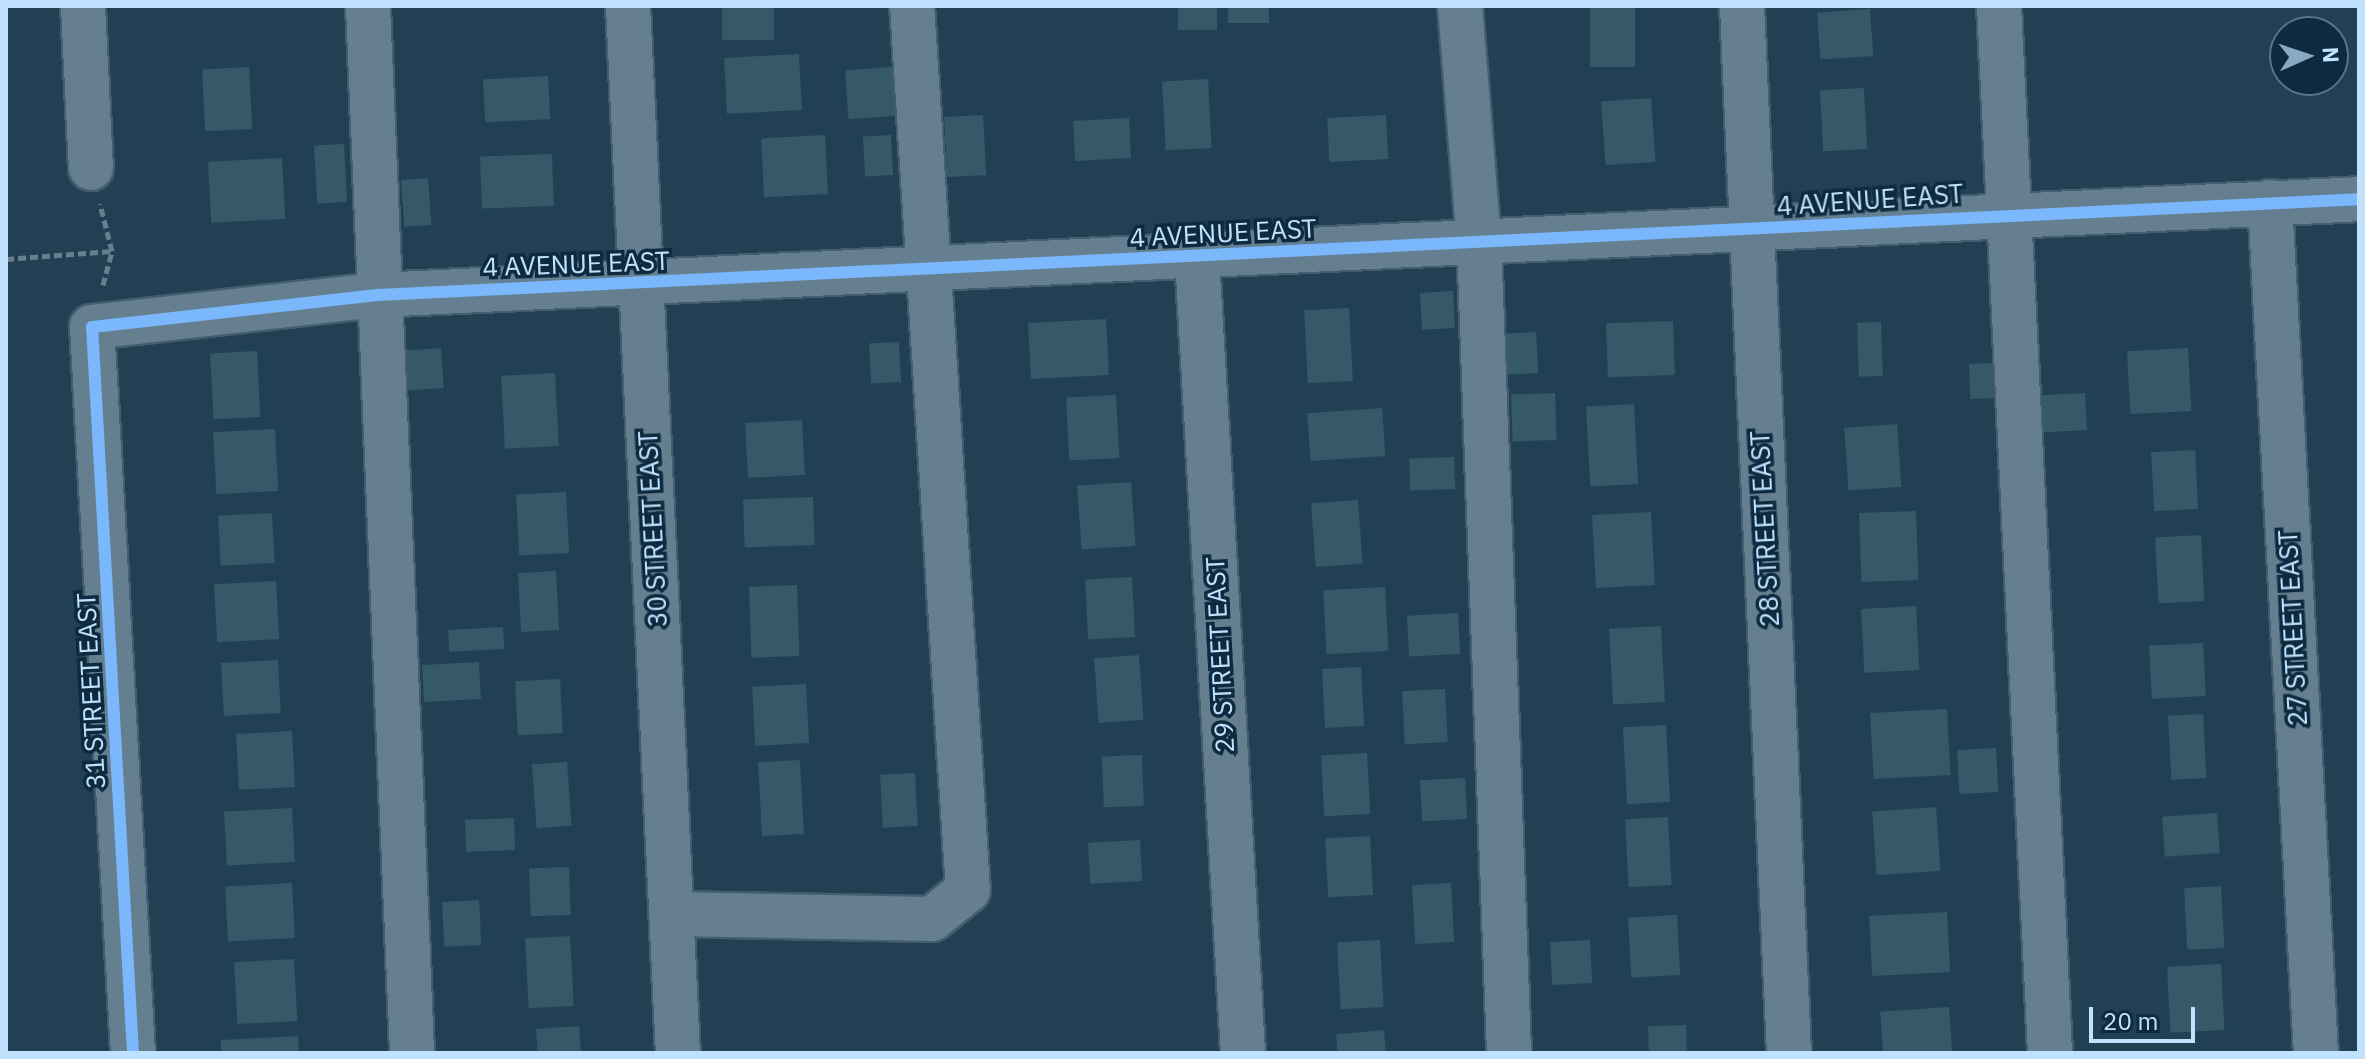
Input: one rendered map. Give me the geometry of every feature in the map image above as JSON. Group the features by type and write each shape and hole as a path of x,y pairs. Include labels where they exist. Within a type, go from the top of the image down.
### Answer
{"street":[{"path":"83,6 91,168"},
{"path":"368,6 412,1053"},
{"name":"30 STREET EAST","path":"628,6 674,914 678,1053"},
{"path":"674,914 932,919 968,890 912,6"},
{"path":"1460,6 1479,241 1509,1053"},
{"name":"28 STREET EAST","path":"1742,6 1789,1053"},
{"path":"1999,6 2050,1053"},
{"name":"4 AVENUE EAST","path":"92,327 378,295 928,271 1479,241 1752,230 2008,214 2359,199"},
{"name":"27 STREET EAST","path":"2270,202 2316,1053"},
{"name":"29 STREET EAST","path":"1197,257 1243,1053"},
{"name":"31 STREET EAST","path":"92,327 133,1053"}],"path":[{"path":"6,259 112,251 91,168"}],"building":[{"path":"722,6 774,6 774,40 722,40"},
{"path":"1178,6 1217,6 1217,30 1178,30"},
{"path":"1228,6 1269,6 1269,23 1228,23"},
{"path":"1590,6 1635,6 1635,67 1590,67"},
{"path":"1870,9 1873,56 1820,60 1817,13"},
{"path":"799,54 802,110 727,114 724,58"},
{"path":"249,67 252,129 205,131 202,69"},
{"path":"892,67 895,116 849,119 845,70"},
{"path":"548,76 550,119 485,122 483,79"},
{"path":"1208,79 1212,148 1166,150 1162,81"},
{"path":"1864,88 1867,149 1823,151 1820,90"},
{"path":"1651,98 1655,162 1606,165 1601,101"},
{"path":"983,115 986,175 947,177 944,117"},
{"path":"1386,115 1388,159 1329,162 1327,118"},
{"path":"1129,118 1131,158 1075,161 1073,121"},
{"path":"825,135 828,194 764,197 761,138"},
{"path":"891,135 893,175 865,176 863,136"},
{"path":"344,144 347,202 317,203 314,146"},
{"path":"552,154 554,206 482,208 480,157"},
{"path":"282,158 285,219 211,223 208,162"},
{"path":"428,178 431,225 404,227 401,180"},
{"path":"1453,291 1455,328 1422,330 1420,293"},
{"path":"1349,308 1353,381 1308,383 1304,310"},
{"path":"1106,319 1109,375 1031,379 1028,323"},
{"path":"1673,321 1675,375 1608,377 1606,323"},
{"path":"1881,322 1883,376 1859,377 1857,323"},
{"path":"1536,332 1538,373 1499,375 1497,334"},
{"path":"899,342 901,382 871,384 869,344"},
{"path":"441,348 444,388 402,391 399,351"},
{"path":"2188,348 2191,411 2130,414 2127,351"},
{"path":"257,351 260,417 214,419 210,353"},
{"path":"2000,363 2001,398 1970,399 1969,364"},
{"path":"555,373 559,446 505,449 501,376"},
{"path":"1555,393 1557,440 1513,442 1511,395"},
{"path":"2085,393 2087,430 2040,432 2038,395"},
{"path":"1116,395 1119,458 1069,461 1066,398"},
{"path":"1634,404 1638,484 1590,486 1586,407"},
{"path":"1382,408 1385,456 1311,461 1307,413"},
{"path":"802,420 805,475 748,478 745,423"},
{"path":"1897,424 1901,487 1849,491 1844,428"},
{"path":"275,429 278,491 216,494 213,432"},
{"path":"2195,450 2198,509 2154,511 2151,452"},
{"path":"1454,457 1455,489 1410,491 1409,459"},
{"path":"1131,482 1135,546 1082,550 1077,486"},
{"path":"566,492 569,553 519,556 516,495"},
{"path":"813,497 815,545 745,547 743,499"},
{"path":"1358,500 1362,564 1316,567 1311,503"},
{"path":"1916,511 1918,580 1861,582 1859,513"},
{"path":"1651,512 1655,585 1596,588 1592,515"},
{"path":"272,513 275,563 221,566 218,516"},
{"path":"2201,535 2204,601 2159,603 2155,537"},
{"path":"556,571 559,630 521,632 518,573"},
{"path":"1132,577 1135,637 1088,639 1085,579"},
{"path":"276,581 279,639 217,642 214,584"},
{"path":"797,585 799,656 752,658 749,587"},
{"path":"1385,587 1388,651 1326,654 1323,590"},
{"path":"1916,606 1919,670 1864,673 1861,609"},
{"path":"1458,613 1460,654 1409,657 1407,616"},
{"path":"1661,626 1665,702 1613,705 1609,629"},
{"path":"503,627 504,649 449,652 448,630"},
{"path":"2203,643 2206,696 2152,699 2149,646"},
{"path":"1139,655 1144,720 1099,723 1094,658"},
{"path":"278,660 281,713 224,716 221,663"},
{"path":"479,662 481,699 424,702 422,665"},
{"path":"1361,667 1364,726 1325,728 1322,669"},
{"path":"560,679 563,733 518,735 515,681"},
{"path":"806,684 809,743 755,746 752,687"},
{"path":"1445,689 1448,742 1405,744 1402,691"},
{"path":"1947,709 1950,775 1874,779 1870,713"},
{"path":"2203,714 2206,778 2171,780 2168,716"},
{"path":"1666,725 1670,802 1627,804 1623,727"},
{"path":"292,731 295,787 239,790 236,734"},
{"path":"1996,748 1998,792 1959,794 1957,750"},
{"path":"1367,753 1370,814 1324,816 1321,755"},
{"path":"1142,755 1144,806 1104,807 1102,756"},
{"path":"800,760 804,834 762,836 758,762"},
{"path":"567,762 571,826 537,828 532,764"},
{"path":"915,773 918,826 883,828 880,775"},
{"path":"1465,778 1467,819 1422,821 1420,780"},
{"path":"1936,807 1940,871 1877,875 1872,811"},
{"path":"292,808 295,862 227,865 224,812"},
{"path":"2217,813 2220,853 2165,857 2162,817"},
{"path":"1668,817 1672,885 1629,887 1625,819"},
{"path":"514,818 515,850 466,852 465,820"},
{"path":"1370,836 1373,895 1328,897 1325,838"},
{"path":"1140,840 1142,881 1090,884 1088,843"},
{"path":"569,867 571,915 531,916 529,868"},
{"path":"292,883 295,938 228,941 225,887"},
{"path":"1451,883 1454,942 1415,944 1412,885"},
{"path":"2221,886 2224,948 2187,950 2184,888"},
{"path":"479,900 481,945 444,947 442,902"},
{"path":"1947,912 1950,972 1872,976 1869,916"},
{"path":"1677,915 1680,975 1631,977 1628,918"},
{"path":"570,936 574,1006 529,1008 525,938"},
{"path":"1380,940 1384,1007 1341,1009 1337,942"},
{"path":"1590,940 1592,983 1552,985 1550,942"},
{"path":"294,959 297,1021 237,1024 234,962"},
{"path":"2221,964 2224,1030 2171,1033 2167,967"},
{"path":"1949,1007 1952,1053 1883,1053 1880,1012"},
{"path":"1686,1025 1687,1053 1649,1053 1648,1026"},
{"path":"579,1026 581,1053 538,1053 536,1029"},
{"path":"1384,1030 1386,1053 1338,1053 1336,1034"},
{"path":"298,1036 299,1053 221,1053 221,1040"}],"cycle path":[{"path":"133,1053 92,327 378,295 2359,199"}]}
